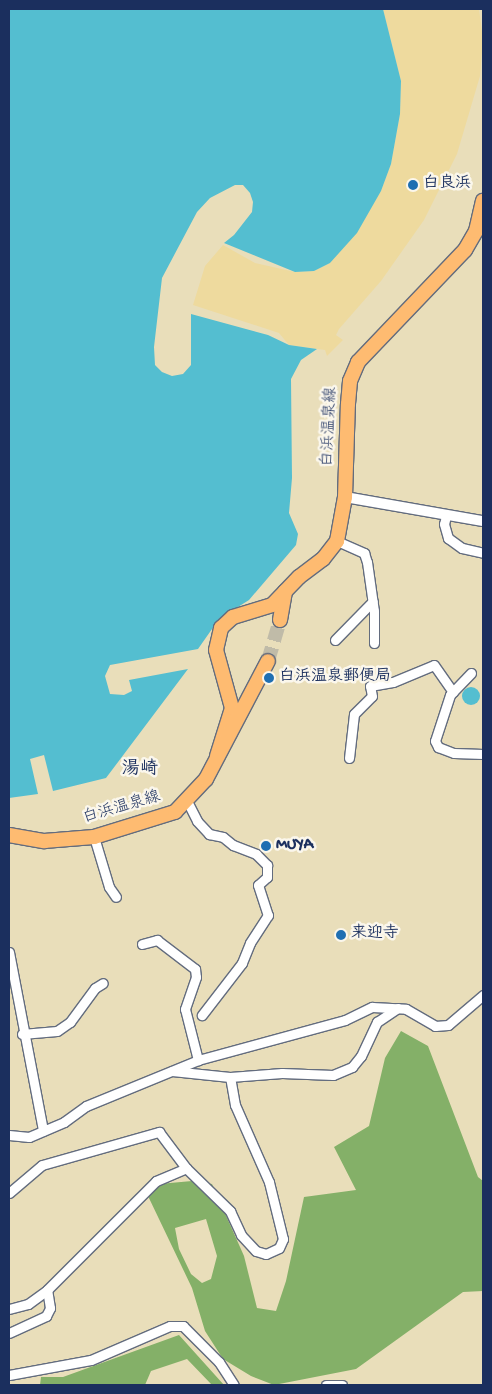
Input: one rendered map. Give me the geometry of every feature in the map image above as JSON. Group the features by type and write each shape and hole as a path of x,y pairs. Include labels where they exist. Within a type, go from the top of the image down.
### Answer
{"main road":[{"name":"白浜温泉線","path":"217,756 232,708 216,650 217,635 226,621 272,605 286,590 323,559 337,541 345,497 350,381 358,362 465,250 476,231 483,201"},
{"path":"280,620 286,590"},
{"name":"白浜温泉線","path":"9,835 44,841 94,837 168,815 187,801 206,779 268,661"}],"street":[{"path":"345,497 483,521"},
{"path":"446,516 444,524 448,538 462,548 483,552"},
{"path":"337,541 364,552 373,601 374,643"},
{"path":"336,640 373,601"},
{"path":"349,758 354,714 372,696 370,686 393,682 434,665 453,692"},
{"path":"471,673 453,692 445,709 436,745 454,753 483,754"},
{"path":"187,801 196,821 209,834 223,837 233,845 256,854 267,865 267,877 258,885 268,915 250,943 242,963 202,1015"},
{"path":"94,837 109,887 116,897"},
{"path":"142,944 157,940 195,968 196,977 185,1009 198,1060"},
{"path":"9,952 22,1034 43,1131"},
{"path":"22,1034 58,1030 70,1022 95,988 104,983"},
{"path":"9,1135 29,1137 64,1122 86,1106 198,1060 345,1020 372,1007 406,1009 435,1026 448,1025 483,995"},
{"path":"171,1071 230,1077 339,1073 352,1067 361,1056 377,1022 398,1008"},
{"path":"9,1193 42,1165 160,1132 186,1168 230,1211 241,1235 256,1251 266,1254 279,1248 283,1239 269,1182 235,1105 230,1077"},
{"path":"9,1309 28,1304 47,1290 156,1181 186,1168"},
{"path":"9,1333 46,1316 50,1308 47,1290"},
{"path":"9,1375 91,1360 170,1326 184,1326 219,1362 234,1385"},
{"path":"326,1385 342,1385"}],"green space":[{"path":"401,1031 428,1046 478,1177 483,1181 483,1291 463,1292 356,1369 274,1385 251,1376 223,1359 205,1331 192,1288 148,1196 159,1184 192,1181 212,1184 244,1256 257,1308 276,1311 286,1281 304,1197 356,1190 334,1147 369,1126 385,1058","holes":["206,1219 217,1256 211,1279 202,1283 191,1274 179,1249 175,1228"]},
{"path":"179,1335 224,1385 212,1385 187,1359 151,1371 145,1385 40,1385 41,1377 63,1377"}],"sand":[{"name":"白良浜","path":"383,9 479,9 483,39 480,76 457,154 424,220 381,281 339,329 336,335 343,340 327,356 325,350 289,345 279,333 193,305 205,266 223,245 255,263 295,272 314,271 330,263 381,191 391,164 400,114 401,81"}],"water":[{"path":"9,9 383,9 401,81 400,114 391,164 381,191 357,233 330,263 314,271 295,272 224,243 234,235 252,212 253,202 250,193 243,185 235,185 210,198 197,212 162,278 154,347 155,365 162,372 172,376 183,374 191,365 191,314 268,335 289,345 317,349 301,360 291,379 292,478 289,513 298,534 296,545 249,600 219,619 198,649 110,665 105,676 110,694 124,695 132,691 129,680 188,669 106,778 53,791 44,755 30,759 38,794 9,798"},
{"path":"467,687 475,687 480,692 478,703 467,705 462,700 462,692"}],"tunnel":[{"path":"268,661 280,620"}],"place":[{"name":"白良浜","path":"413,185"},
{"name":"白浜温泉郵便局","path":"269,678"},
{"name":"MUYA","path":"266,846"},
{"name":"来迎寺","path":"341,935"}],"district":[{"name":"湯崎","path":"140,770"}]}
